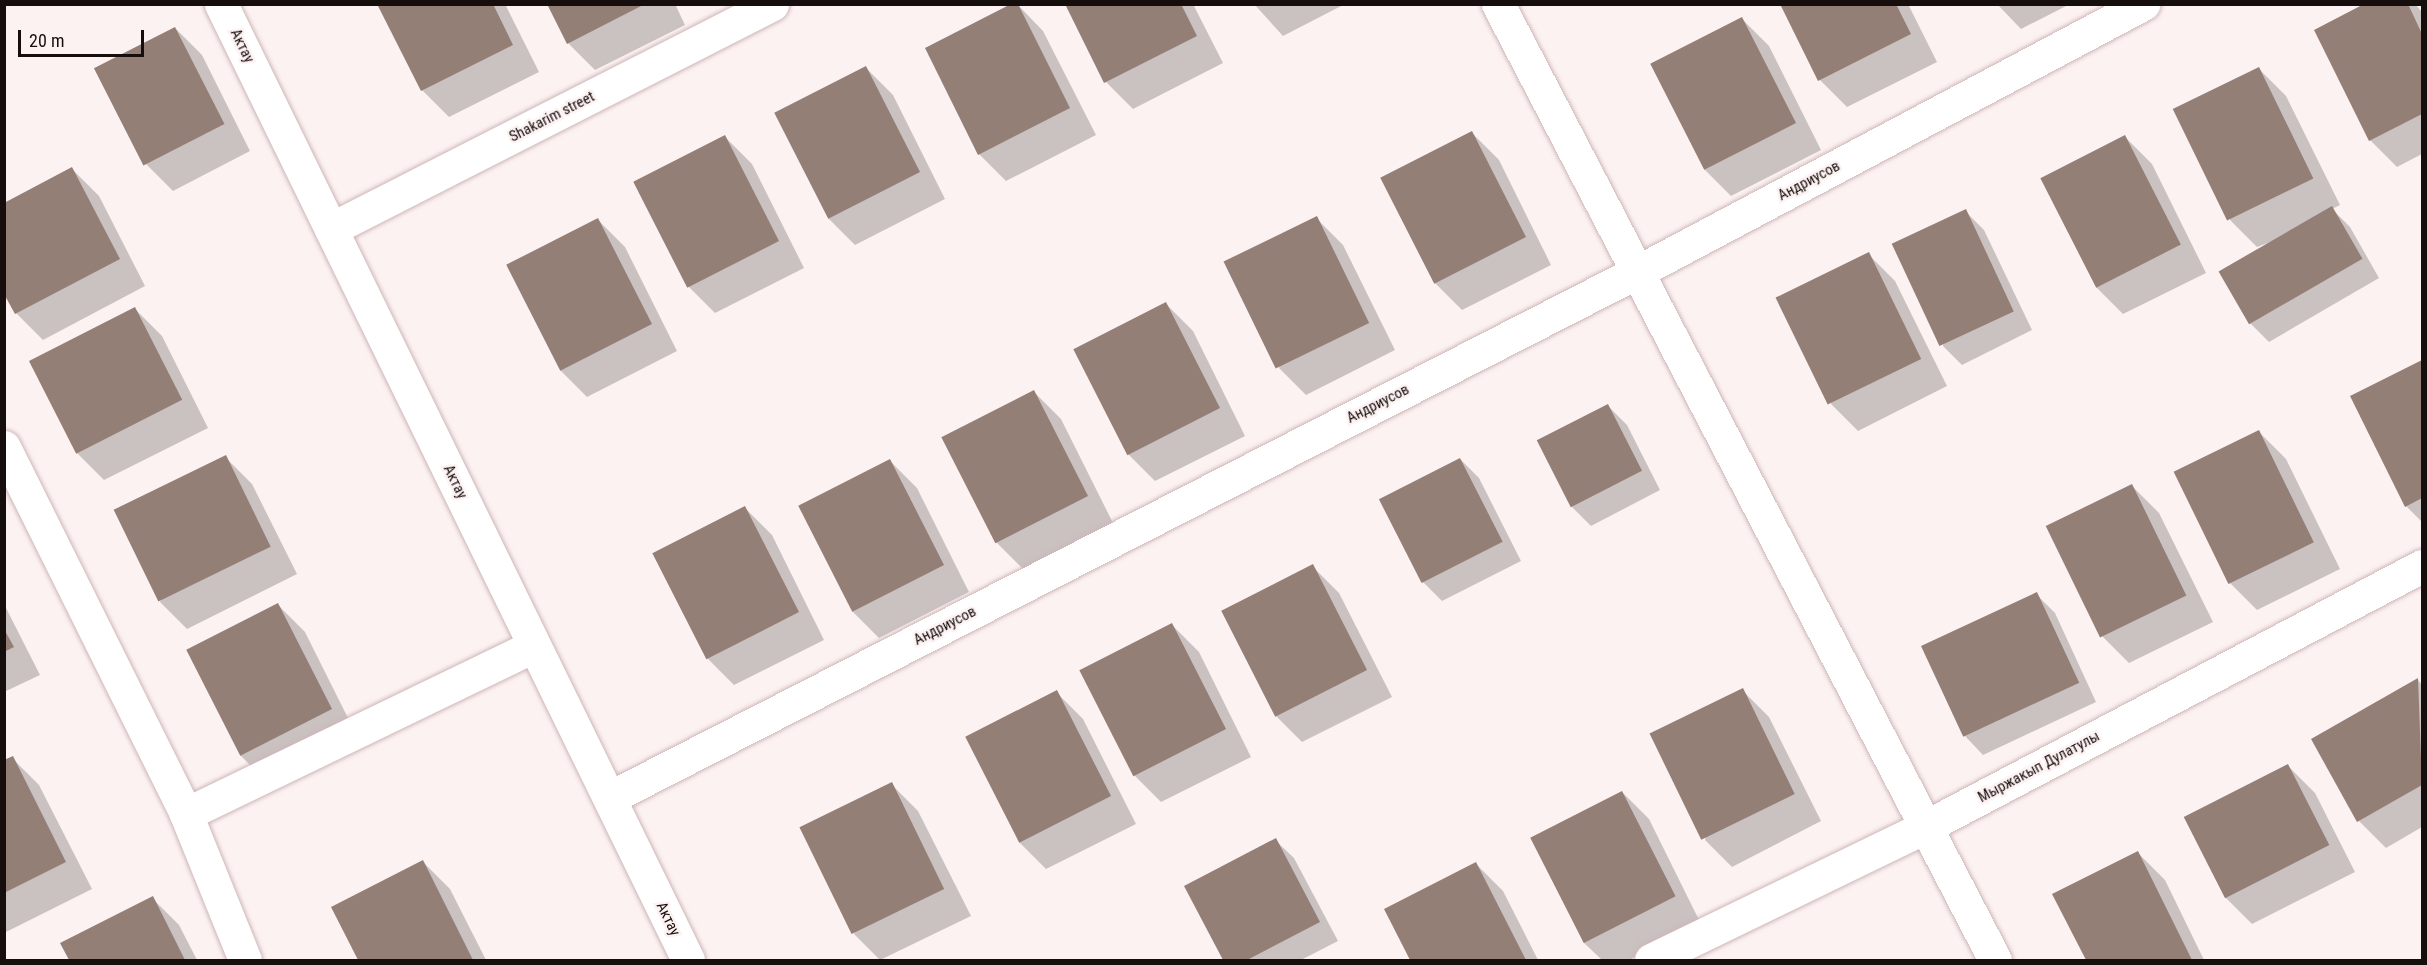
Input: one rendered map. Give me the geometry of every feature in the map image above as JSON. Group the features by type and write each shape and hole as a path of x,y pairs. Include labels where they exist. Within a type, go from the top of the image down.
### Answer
{"street":[{"name":"Актау","path":"221,4 688,960"},
{"name":"Shakarim street","path":"331,229 772,4"},
{"path":"1498,4 1995,960"},
{"name":"Андриусов","path":"609,798 1637,272 2143,4"},
{"path":"4,447 186,814 245,960"},
{"name":"Мыржакып Дулатулы","path":"1652,960 1925,826 2422,566"},
{"path":"186,814 534,646"}],"building":[{"path":"377,4 493,4 513,45 421,91"},
{"path":"547,4 645,4 567,44"},
{"path":"1011,4 1018,4 1070,108 978,155 925,48"},
{"path":"1065,4 1181,4 1197,36 1104,83"},
{"path":"1780,4 1896,4 1911,34 1818,81"},
{"path":"2364,4 2408,4 2422,34 2422,114 2369,141 2314,30"},
{"path":"1742,17 1796,123 1704,170 1650,64"},
{"path":"175,27 224,124 143,165 94,68"},
{"path":"866,66 920,172 828,219 774,113"},
{"path":"2259,67 2313,178 2227,221 2173,109"},
{"path":"1472,131 1526,237 1434,284 1380,178"},
{"path":"725,135 779,241 687,288 633,182"},
{"path":"2125,135 2181,245 2096,288 2040,178"},
{"path":"72,167 120,259 15,314 4,294 4,203"},
{"path":"2332,206 2362,259 2249,324 2219,272"},
{"path":"1966,209 2014,311 1939,346 1892,244"},
{"path":"1317,216 1369,323 1276,369 1224,262"},
{"path":"598,218 652,324 560,371 506,265"},
{"path":"1869,252 1921,359 1828,405 1776,298"},
{"path":"1166,302 1220,408 1127,455 1073,349"},
{"path":"135,307 182,400 76,454 29,361"},
{"path":"2422,360 2422,498 2405,507 2350,396"},
{"path":"1034,390 1088,496 995,543 941,437"},
{"path":"1608,404 1642,471 1571,507 1537,440"},
{"path":"2259,430 2314,542 2228,584 2174,472"},
{"path":"226,455 271,547 158,601 114,510"},
{"path":"1460,458 1503,542 1422,583 1379,499"},
{"path":"890,459 944,565 852,612 798,506"},
{"path":"2132,484 2186,595 2100,638 2046,526"},
{"path":"745,506 799,612 706,659 652,553"},
{"path":"1313,564 1367,670 1275,717 1221,611"},
{"path":"2037,592 2079,683 1963,737 1921,646"},
{"path":"278,603 332,709 240,756 186,650"},
{"path":"1172,623 1226,729 1133,776 1079,670"},
{"path":"4,629 14,647 4,652"},
{"path":"2418,678 2422,785 2357,822 2311,739"},
{"path":"1743,688 1795,794 1701,840 1650,734"},
{"path":"1057,690 1111,796 1019,843 965,737"},
{"path":"13,756 66,862 4,893 4,760"},
{"path":"2288,764 2329,845 2225,898 2184,817"},
{"path":"892,782 944,889 852,934 799,827"},
{"path":"1622,791 1676,896 1584,943 1530,838"},
{"path":"1276,838 1320,922 1247,960 1223,960 1184,886"},
{"path":"2138,851 2192,960 2086,960 2052,894"},
{"path":"423,860 473,960 358,960 331,907"},
{"path":"1476,862 1526,960 1410,960 1384,909"},
{"path":"153,896 185,960 69,960 60,943"}]}
